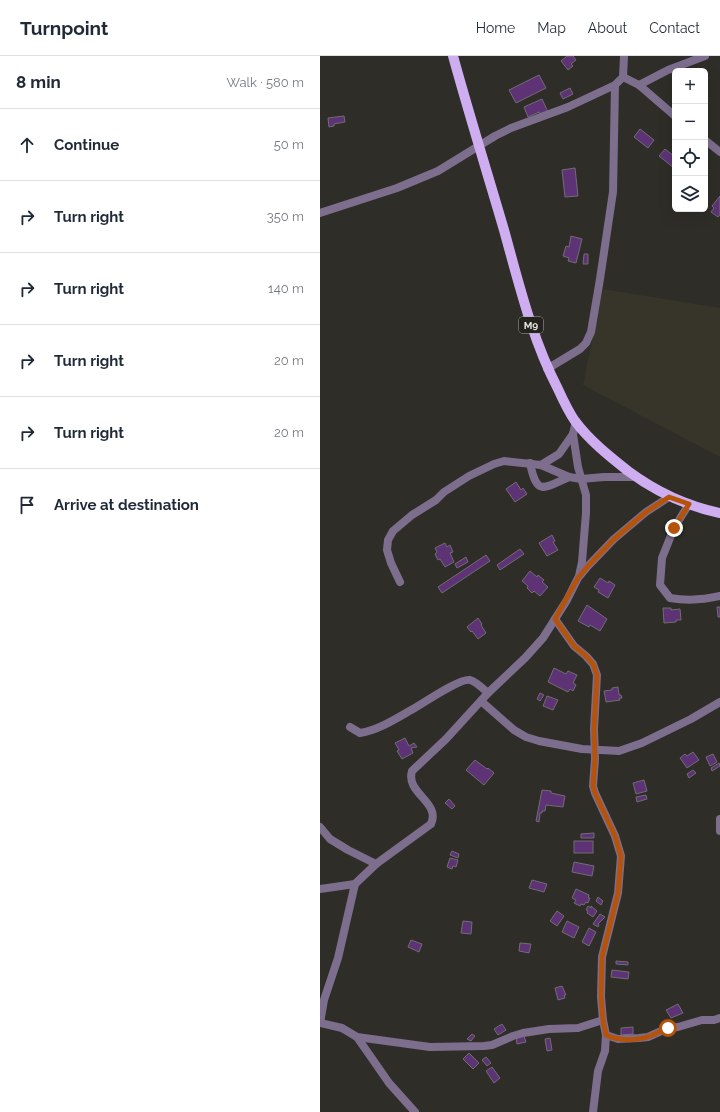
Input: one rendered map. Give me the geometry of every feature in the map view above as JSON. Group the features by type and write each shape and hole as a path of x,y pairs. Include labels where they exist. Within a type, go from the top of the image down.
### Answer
{"main road":[{"name":"M9","path":"453,56 525,305 547,369 576,421 613,460 637,477 669,497 720,513"}],"street":[{"path":"320,213 397,188 438,171 479,145 511,128 568,107 615,85 623,77 624,56"},
{"path":"639,85 668,70 705,56"},
{"path":"623,77 639,85 672,113"},
{"path":"547,369 580,349 586,343 591,332 613,192 615,85"},
{"path":"708,142 720,152"},
{"path":"541,464 559,454 573,434 576,421"},
{"path":"573,434 581,479 586,495 582,562 578,578"},
{"path":"400,582 387,550 388,540 393,531 412,515 436,500 444,492 469,476 494,464 504,461 541,464 569,477 581,479 637,477"},
{"path":"530,463 534,481 538,486 542,487 552,485 569,477"},
{"path":"603,1020 578,1028 549,1029 523,1033 484,1046 430,1047 357,1037 342,1028 320,1023 324,1000 338,958 355,884 376,864 431,824 434,818 433,814 411,782 410,776 412,771 446,739 488,693 543,638 578,578 588,566 614,539 646,512 669,497"},
{"path":"689,504 674,528 662,558 660,585 670,598 703,600 720,596"},
{"path":"555,619 574,646 593,664 597,675 593,786 615,836 621,856 619,888 602,957 601,997 606,1035 604,1051 598,1071 593,1112"},
{"path":"350,727 360,733 379,727 413,710 464,681 470,680 474,682 488,693"},
{"path":"481,701 514,730 526,737 555,745 582,750 619,751 642,743 691,719 720,702"},
{"path":"720,819 720,831"},
{"path":"320,827 330,839 342,847 376,864"},
{"path":"320,889 355,884"},
{"path":"606,1035 618,1039 648,1037 668,1028 678,1027 702,1020 714,1020 720,1018"},
{"path":"357,1037 389,1083 414,1112"}],"shaded area":[{"path":"603,289 720,308 720,457 583,385"}],"building":[{"path":"567,56 573,56 576,60 571,64 573,66 568,70 561,61"},
{"path":"539,75 546,88 516,103 509,90"},
{"path":"570,88 573,94 563,99 560,93"},
{"path":"542,99 548,112 540,115 539,112 528,117 524,107"},
{"path":"344,116 345,122 334,124 334,126 329,127 328,118"},
{"path":"640,129 654,140 648,148 634,137"},
{"path":"665,149 672,155 672,166 659,156"},
{"path":"575,168 578,196 565,197 562,170"},
{"path":"720,196 720,215 718,217 711,212 714,208 712,206"},
{"path":"571,236 582,239 576,263 568,261 569,258 563,256 566,246 569,247"},
{"path":"584,254 588,254 588,264 583,264"},
{"path":"516,482 521,490 523,488 527,494 515,502 506,489"},
{"path":"552,535 555,541 553,542 558,550 547,556 539,543"},
{"path":"445,543 447,547 450,545 453,552 450,553 454,562 445,567 440,559 438,560 435,554 437,552 435,548"},
{"path":"520,549 524,554 500,570 497,565"},
{"path":"486,555 490,561 442,593 438,587"},
{"path":"466,557 468,562 457,568 455,564"},
{"path":"530,571 537,577 538,575 544,580 542,582 548,587 540,596 534,591 532,593 527,588 528,586 522,581"},
{"path":"600,578 615,585 608,598 598,592 599,590 594,587"},
{"path":"587,605 607,619 600,631 590,625 589,627 578,621"},
{"path":"717,607 720,607 720,617 718,617"},
{"path":"663,608 671,608 671,610 680,609 681,620 664,623"},
{"path":"478,618 486,633 478,639 467,627"},
{"path":"554,668 566,674 568,671 577,675 573,683 576,685 573,691 570,689 568,692 548,682"},
{"path":"618,687 619,695 621,695 622,698 619,698 620,700 606,702 604,691 612,690 612,688"},
{"path":"540,693 544,695 540,701 537,699"},
{"path":"547,696 558,700 553,710 543,706"},
{"path":"405,738 409,746 414,743 417,747 411,748 413,753 402,759 397,751 399,750 395,743"},
{"path":"693,752 699,760 687,768 680,758 685,754 687,756"},
{"path":"713,754 717,762 710,766 706,757"},
{"path":"475,760 494,773 484,785 466,770"},
{"path":"719,763 720,766 712,771 711,768"},
{"path":"693,770 696,773 689,778 687,774"},
{"path":"644,780 647,791 636,794 633,783"},
{"path":"542,790 551,791 551,793 565,796 563,807 546,805 545,811 540,813 539,822 536,821"},
{"path":"646,795 647,799 637,802 636,797"},
{"path":"449,799 455,806 452,809 445,803"},
{"path":"594,833 594,838 581,838 581,834"},
{"path":"574,841 593,841 593,853 574,853"},
{"path":"452,851 459,854 458,858 450,855"},
{"path":"450,858 458,860 456,867 453,866 452,869 447,867"},
{"path":"574,862 594,866 592,876 572,872"},
{"path":"532,880 547,884 544,892 529,888"},
{"path":"576,889 589,895 588,898 590,898 588,903 586,902 584,905 581,904 580,906 574,903 576,900 572,898"},
{"path":"598,897 603,901 601,905 596,901"},
{"path":"588,906 591,908 591,906 597,911 593,917 587,913 588,911 586,910"},
{"path":"557,911 564,916 557,926 550,921"},
{"path":"600,914 605,917 598,924 598,927 593,924"},
{"path":"463,921 472,922 471,934 461,933"},
{"path":"567,921 579,927 574,938 562,932"},
{"path":"589,928 596,932 589,946 582,942"},
{"path":"411,940 422,944 419,952 408,947"},
{"path":"520,943 531,944 529,953 519,951"},
{"path":"616,961 628,962 628,965 616,964"},
{"path":"612,970 629,972 628,979 611,977"},
{"path":"562,986 566,995 564,995 565,998 558,1000 555,988"},
{"path":"678,1004 683,1013 671,1018 666,1010"},
{"path":"502,1024 506,1030 498,1035 494,1029"},
{"path":"633,1027 633,1034 621,1035 621,1028"},
{"path":"472,1034 475,1036 471,1041 467,1039"},
{"path":"524,1036 526,1042 517,1044 516,1037"},
{"path":"550,1038 552,1050 547,1051 545,1039"},
{"path":"469,1053 479,1063 473,1069 463,1059"},
{"path":"486,1057 491,1063 487,1066 482,1060"},
{"path":"492,1067 500,1078 494,1083 486,1071"}],"route":[{"path":"668,1028 648,1037 618,1039 606,1035 601,997 602,957 610,919 616,904 620,883 621,856 615,836 593,786 597,675 593,664 574,646 555,619 578,578 588,566 614,539 646,512 669,497 689,504 674,528"}]}
